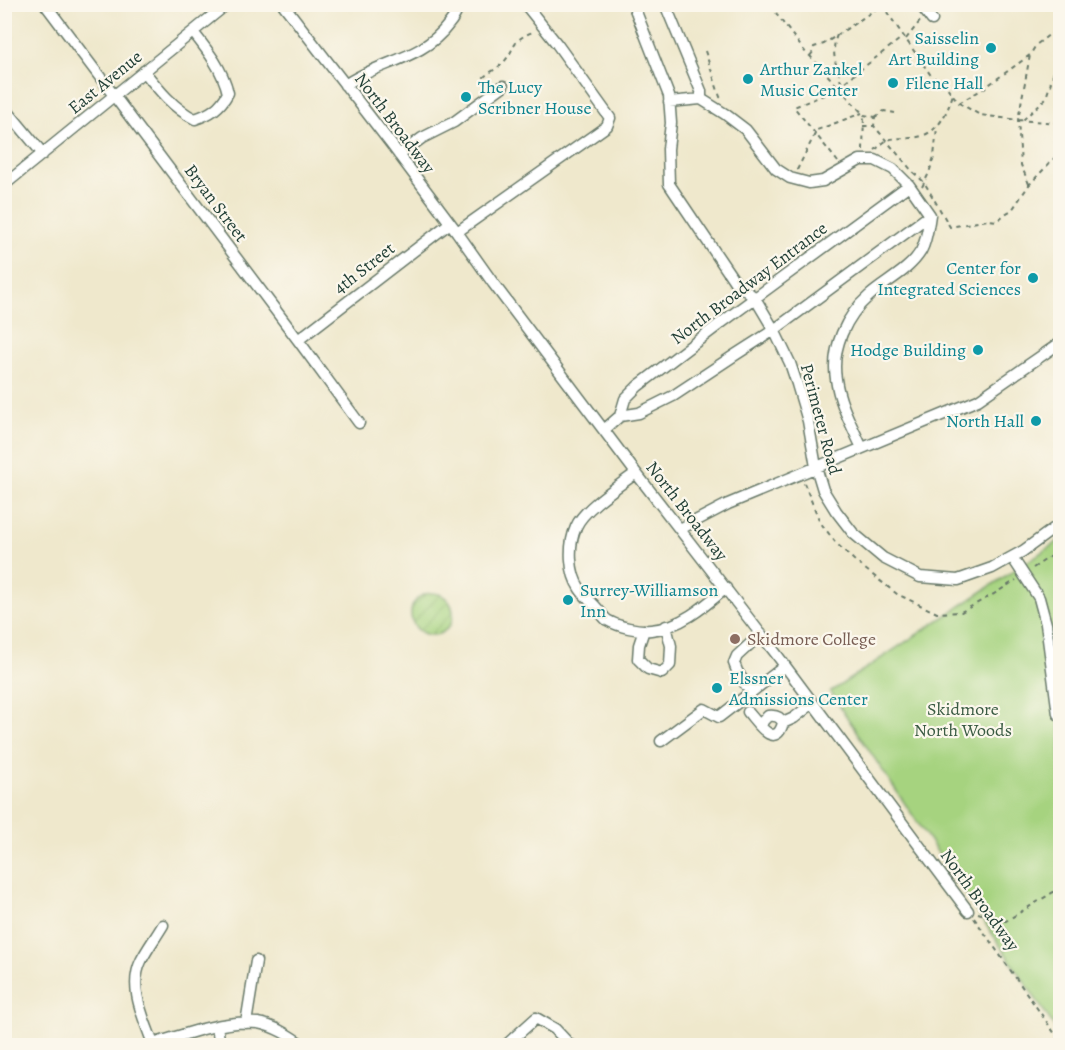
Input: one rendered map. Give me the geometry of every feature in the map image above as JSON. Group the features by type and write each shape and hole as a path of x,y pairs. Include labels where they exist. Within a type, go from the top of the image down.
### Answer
{"street":[{"name":"Bryan Street","path":"45,4 359,423"},
{"name":"East Avenue","path":"4,185 227,4"},
{"name":"North Broadway","path":"283,4 968,911"},
{"path":"345,85 356,77 403,59 426,47 441,34 457,14 459,4"},
{"path":"525,4 544,28"},
{"name":"Perimeter Road","path":"633,4 669,96 671,123 668,149 669,184 735,282 755,298 774,330 797,384 823,489 853,534 883,558 920,577 958,580 992,568 1023,551 1060,524"},
{"path":"665,4 701,91 701,99"},
{"name":"4th Street","path":"298,339 453,227 606,126 610,118 544,28"},
{"path":"144,71 183,114 195,119 214,111 228,93 225,81 212,57 193,32"},
{"path":"399,155 422,138 454,122 503,86"},
{"path":"669,102 701,99 725,114 746,130 776,169 790,178 809,183 823,181 860,160 874,160 894,169 909,184 930,215 927,237 921,251 909,266 868,297 850,315 841,336 835,359 836,379 842,402 862,448"},
{"path":"4,107 43,154"},
{"name":"North Broadway Entrance","path":"620,416 625,399 638,386 909,184"},
{"name":"North Broadway Entrance","path":"604,430 620,416 639,413 672,396 774,330 930,215"},
{"path":"680,529 728,504 978,400 1060,343"},
{"path":"636,473 590,509 576,526 572,539 571,558 574,578 580,590 607,619 631,629 653,630 678,623 726,588"},
{"path":"1012,557 1038,598 1046,624 1058,689 1058,714"},
{"path":"644,630 639,645 638,659 648,669 662,673 670,665 671,646 666,626"},
{"path":"751,693 737,672 734,663 737,656 761,634"},
{"path":"661,741 704,708 719,717 785,666"},
{"path":"748,712 768,734 773,735 778,733 783,723 794,718 813,703"},
{"path":"164,925 140,962 136,978 137,997 150,1045 217,1026 259,1023 283,1032 304,1046"},
{"path":"246,1023 256,961"},
{"path":"505,1046 536,1018 555,1029 571,1046"},
{"path":"217,1026 220,1046"},
{"path":"4,1040 6,1046"}],"path":[{"path":"774,4 777,15 806,53 863,114 863,153"},
{"path":"810,56 814,46 824,45 882,5 932,77 943,82 959,103 980,115 1060,123"},
{"path":"844,159 839,164 794,107 839,88 905,38 926,13"},
{"path":"1029,185 1021,165 1018,120 1030,55 1036,45 1060,26"},
{"path":"493,94 482,79 504,63 516,41 524,35 544,28"},
{"path":"837,35 834,44 834,58 842,85"},
{"path":"705,51 720,97 725,101"},
{"path":"959,103 983,89 1030,55"},
{"path":"1023,120 1046,98 1056,65"},
{"path":"872,153 887,141 923,136 937,127 946,115 953,94"},
{"path":"791,169 796,173 817,130 863,114 875,117 884,111 895,113"},
{"path":"875,117 874,126 924,182 950,226 988,220 997,221 1012,210 1029,185 1060,152"},
{"path":"863,126 874,126"},
{"path":"918,198 934,157 937,127"},
{"path":"968,911 1006,921 1060,888"},
{"name":"North Broadway","path":"968,911 1060,1041"}],"green space":[{"name":"Skidmore North Woods","path":"1060,540 1060,1035 830,692"},
{"path":"432,593 447,599 453,614 447,629 432,635 417,629 411,614 417,599"}],"place":[{"name":"Saisselin Art Building","path":"991,48"},
{"name":"Arthur Zankel Music Center","path":"748,79"},
{"name":"Filene Hall","path":"893,83"},
{"name":"The Lucy Scribner House","path":"466,97"},
{"name":"Center for Integrated Sciences","path":"1033,278"},
{"name":"Hodge Building","path":"978,350"},
{"name":"North Hall","path":"1036,421"},
{"name":"Surrey-Williamson Inn","path":"568,600"},
{"name":"Skidmore College","path":"735,639"},
{"name":"Elssner Admissions Center","path":"717,688"}]}
